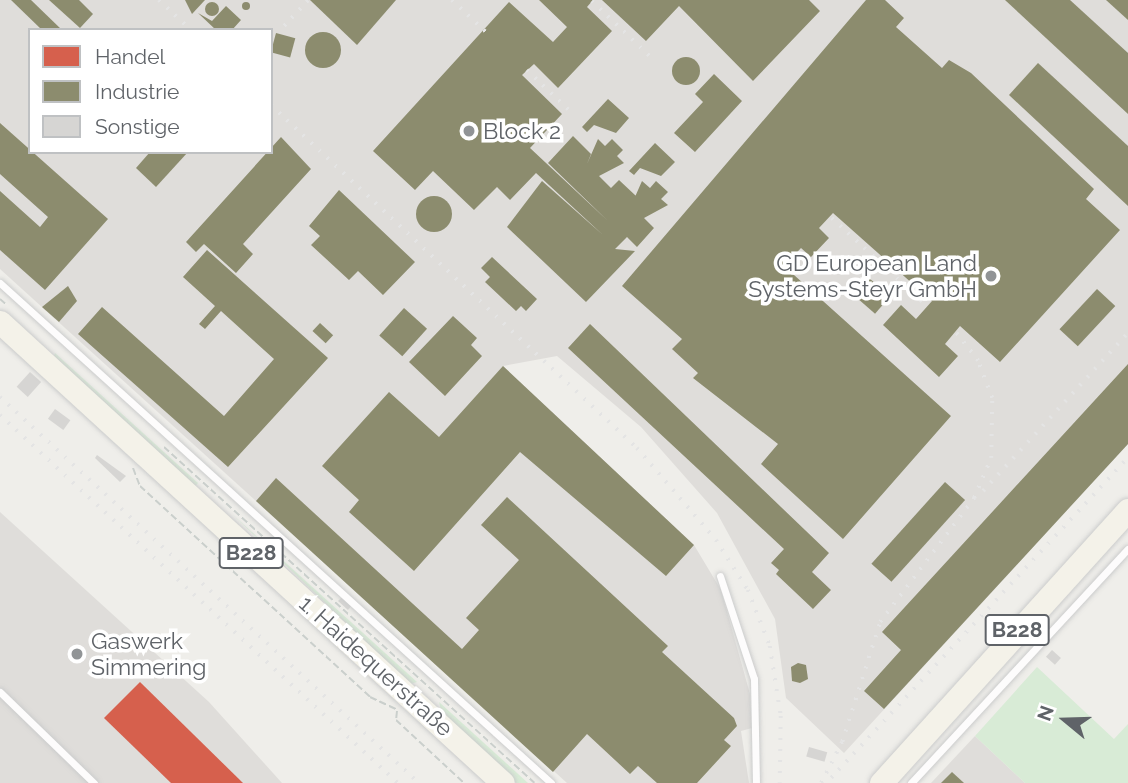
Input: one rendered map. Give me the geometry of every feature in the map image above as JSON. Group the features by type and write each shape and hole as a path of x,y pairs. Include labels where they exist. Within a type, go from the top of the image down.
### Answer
{"main road":[{"name":"1. Haidequerstraße","path":"5,315 131,442 404,704 503,783"},
{"name":"B228","path":"881,783 1128,510"},
{"name":"B228","path":"875,783 908,751"}],"lane":[{"path":"0,283 551,783"},
{"path":"911,783 1128,549"},
{"path":"720,576 739,618 754,678 756,783"},
{"path":"0,692 94,783"}],"path":[{"path":"0,299 5,315"},
{"path":"131,442 140,486 370,697 404,704 396,720 464,783"},
{"path":"158,442 534,783"}],"shaded area":[{"path":"0,0 1128,0 1128,444 844,753 786,698 775,619 717,513 641,427 557,356 503,366 694,545 721,590 750,694 752,728 741,731 749,783 567,783 0,269"},
{"name":"Gaswerk Simmering","path":"0,512 209,702 282,783 0,783"},
{"path":"975,736 1025,783 931,783"}],"green space":[{"path":"55,353 198,483 194,488 54,356"},
{"path":"231,513 417,682 410,684"},
{"path":"1037,667 1114,739 1128,724 1128,783 1025,783 975,736"},
{"path":"439,702 528,783 516,783 442,715"}],"building: Handel":[{"path":"140,682 243,783 171,783 104,718"}],"building: Industrie":[{"path":"11,0 31,0 60,28 40,28"},
{"path":"49,0 79,0 93,14 80,28"},
{"path":"185,0 205,0 192,14"},
{"path":"310,0 396,0 357,45"},
{"path":"539,0 593,0 587,7 612,31 558,88 534,64 522,75 562,114 530,148 608,221 548,163 573,136 591,154 587,164 598,139 605,146 612,139 623,150 617,156 624,163 599,176 611,188 619,180 636,196 642,181 650,188 656,181 668,192 661,199 668,205 644,218 654,228 637,247 627,237 615,249 635,251 586,302 507,227 542,181 603,235 536,173 510,200 497,187 474,210 433,171 415,190 373,151 509,2 553,42 567,27"},
{"path":"602,0 809,0 820,11 753,81 679,6 646,41"},
{"name":"GD European Land Systems-Steyr GmbH","path":"866,0 885,0 904,18 896,27 942,68 949,60 971,73 1094,189 1086,199 1120,230 1000,362 960,326 945,344 958,356 939,377 883,325 901,305 916,319 932,301 833,213 819,228 829,238 811,257 801,248 784,266 951,416 843,539 761,464 778,444 693,378 698,373 672,349 682,339 622,286"},
{"path":"1005,0 1070,0 1128,53 1128,114"},
{"path":"1106,0 1128,0 1128,20"},
{"path":"209,2 215,2 219,9 215,16 209,16 205,12 205,6"},
{"path":"246,2 250,6 246,10 242,6"},
{"path":"226,6 241,20 234,28 214,28 198,13 212,21"},
{"path":"323,32 336,37 341,50 336,63 323,68 310,63 305,50 310,37"},
{"path":"276,33 295,38 290,57 273,53"},
{"path":"686,57 696,61 700,71 696,81 686,85 676,81 672,71 676,61"},
{"path":"1038,63 1128,146 1128,206 1009,95"},
{"path":"714,74 742,101 695,152 674,133 703,102 695,94"},
{"path":"608,99 629,118 616,133 594,125 587,132 582,127"},
{"path":"0,123 28,148 28,154 35,154 108,219 45,290 0,250 0,191 40,227 48,217 0,174"},
{"path":"281,137 311,169 243,244 253,254 236,273 204,244 196,252 186,242 266,154 273,154 273,146"},
{"path":"655,143 675,162 661,176 640,168 634,175 629,171"},
{"path":"148,154 186,154 156,187 136,168"},
{"path":"339,190 415,262 383,295 358,271 349,280 311,245 320,236 309,226"},
{"path":"434,196 446,202 452,214 446,226 434,232 422,226 416,214 422,202"},
{"path":"207,250 328,358 228,467 78,334 102,307 224,416 274,359 221,311 205,329 199,324 215,306 183,277"},
{"path":"492,257 537,299 526,311 521,306 516,311 485,282 490,277 481,268"},
{"path":"869,278 890,296 875,314 854,295"},
{"path":"68,286 77,301 59,322 42,307"},
{"path":"1097,289 1115,306 1078,346 1059,329"},
{"path":"404,308 427,329 402,356 379,335"},
{"path":"453,316 477,338 471,345 482,356 445,396 409,362"},
{"path":"320,323 333,335 326,343 312,331"},
{"path":"590,324 829,553 812,572 831,590 813,609 776,574 779,570 771,563 784,549 568,348"},
{"path":"1128,364 1128,444 884,709 864,691 901,650 882,632"},
{"path":"503,366 694,545 666,576 520,452 414,571 349,512 359,500 322,466 389,392 439,437"},
{"path":"276,478 462,649 479,630 466,618 519,560 481,525 507,497 668,646 662,652 734,718 737,726 724,740 731,746 697,783 657,783 638,766 630,774 587,734 553,772 256,501"},
{"path":"945,482 965,500 891,582 871,564"},
{"path":"798,663 806,665 808,679 800,683 792,681 791,667"},
{"path":"952,772 964,783 941,783"}],"building: Sonstige":[{"path":"30,372 41,382 28,397 17,387"},
{"path":"55,409 70,420 63,430 48,419"},
{"path":"97,455 126,476 120,482 95,458"},
{"path":"342,597 351,606 348,610 338,601"},
{"path":"1052,650 1061,658 1055,665 1046,657"},
{"path":"809,747 827,752 825,762 806,757"}],"railway":[{"path":"159,0 189,28"},
{"path":"284,26 308,0"},
{"path":"452,0 486,32"},
{"path":"592,1 656,62"},
{"path":"527,70 570,111"},
{"path":"273,107 637,448 716,540 748,590 770,646 781,716 780,783"},
{"path":"832,218 927,306"},
{"path":"821,783 842,742 880,622 974,498 991,458 992,398 978,361 955,332"},
{"path":"983,491 1128,333"},
{"path":"0,397 419,783"},
{"path":"0,415 398,783"},
{"path":"831,778 1128,457"}],"place":[{"name":"Block 2","path":"469,131"},
{"name":"GD European Land Systems-Steyr GmbH","path":"991,276"},
{"name":"Gaswerk Simmering","path":"77,654"}]}
